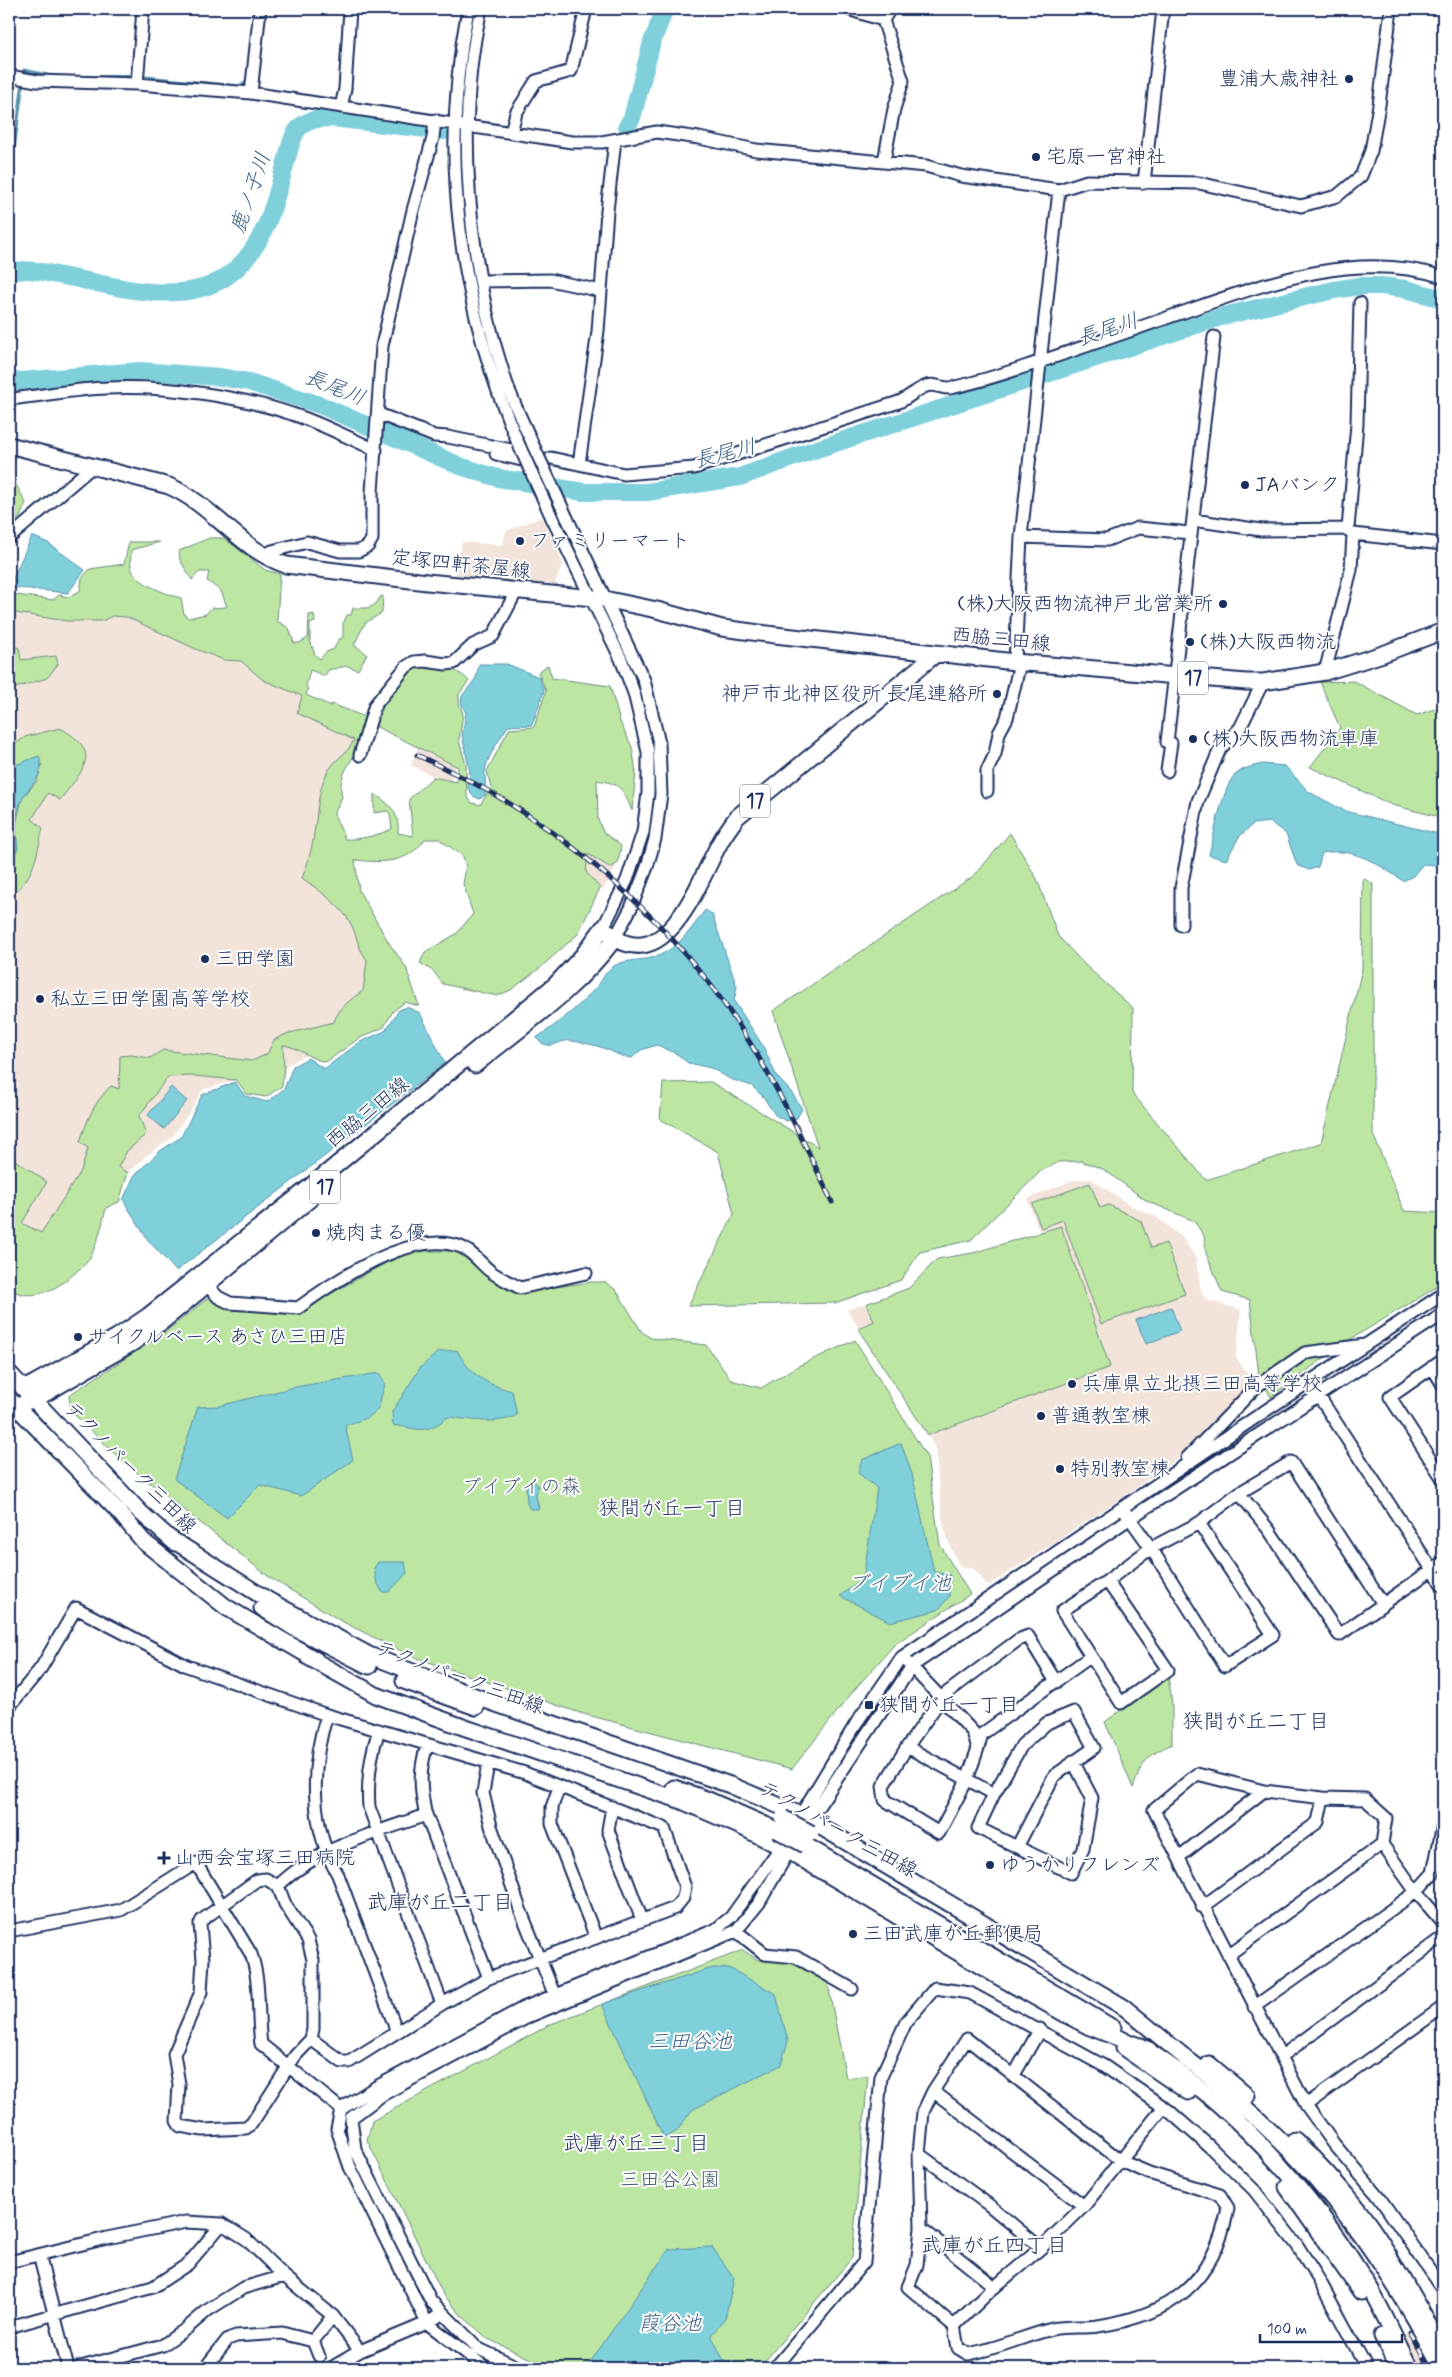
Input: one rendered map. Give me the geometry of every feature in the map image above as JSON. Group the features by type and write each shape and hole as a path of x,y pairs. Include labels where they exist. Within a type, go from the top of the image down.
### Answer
{"main road":[{"name":"定塚四軒茶屋線","path":"9,445 157,482 179,490 192,498 264,556 299,568 597,598 657,610 722,628 936,654"},
{"name":"西脇三田線","path":"609,933 624,943 640,944 656,940 670,930 688,906 721,839 737,817 936,654 1174,677 1263,682 1325,672 1383,654 1443,631"},
{"name":"西脇三田線","path":"10,1403 134,1342 163,1321 564,993 603,953 609,933"},
{"name":"西脇三田線","path":"29,1394 117,1337 189,1284 555,985 583,955 609,933"},
{"path":"9,1373 29,1394"},
{"name":"テクノパーク三田線","path":"29,1394 140,1512 168,1537 202,1566 246,1598 294,1628 345,1655 441,1696 707,1785 780,1824"},
{"name":"テクノパーク三田線","path":"10,1403 119,1512 144,1542 226,1607 308,1657 472,1720 780,1824 806,1828 1121,2017 1194,2064 1270,2128 1349,2217 1378,2257 1442,2368"},
{"path":"168,1537 268,1600 369,1655 485,1700 714,1779 806,1828 1170,2034 1228,2079 1291,2137 1342,2190 1376,2232 1423,2311 1443,2350"},
{"path":"308,1657 376,1694 463,1727 682,1801 744,1828 786,1849 999,1977 1090,2026 1189,2092 1228,2125 1270,2167 1292,2193 1361,2292"},
{"name":"テクノパーク三田線","path":"806,1828 1148,2050 1224,2109 1276,2160 1321,2215 1362,2275 1410,2368"},
{"path":"1124,2008 1194,2064"},
{"path":"1090,2026 1148,2050"},
{"path":"1289,2148 1324,2176 1356,2210 1390,2256"},
{"path":"1321,2215 1353,2272 1398,2368"}],"street":[{"path":"137,84 143,9"},
{"path":"252,93 260,9"},
{"path":"340,107 345,89 350,9"},
{"path":"468,9 459,64 454,123 456,190 467,280 496,387 515,446 526,461 552,518 644,680 654,716 661,769 659,813 647,867 631,908 609,933"},
{"path":"480,9 470,67 467,125 470,193 480,281 504,377 540,463 567,518 597,598"},
{"path":"512,132 516,113 536,81 571,71 586,9"},
{"path":"848,9 883,20"},
{"path":"883,20 890,9"},
{"path":"1144,183 1163,9"},
{"path":"13,76 29,80 137,84 252,93 340,107 434,128 454,123 572,142 615,140 657,132 700,138 756,150 926,166 961,176 1059,190 1087,181 1199,183 1300,206 1337,196 1349,188 1361,176 1371,151 1379,105 1391,9"},
{"path":"883,20 903,81 894,109 884,161"},
{"path":"264,556 272,551 307,542 340,550 360,551 368,546 372,538 372,492 379,414 382,346 434,128"},
{"path":"579,464 601,290 615,140"},
{"path":"987,792 987,770 995,754 999,733 1007,718 1018,662 1021,537 1059,190"},
{"path":"540,463 597,475 702,466 899,402 912,396 925,386 948,388 1041,362 1271,282 1304,274 1364,268 1398,269 1443,277"},
{"path":"480,281 550,280 601,290"},
{"path":"1325,672 1351,570 1360,303"},
{"path":"1167,771 1171,743 1167,742 1174,677 1214,338"},
{"path":"9,399 108,388 152,388 189,392 276,408 376,450"},
{"path":"379,414 454,445 526,461"},
{"path":"434,436 515,446"},
{"path":"551,458 624,474"},
{"path":"9,538 93,466"},
{"path":"1193,520 1261,530 1351,532 1443,544"},
{"path":"1021,537 1108,540 1138,528 1190,533"},
{"path":"360,755 375,705 406,667 414,662 425,661 446,664 454,663 473,645 493,636 517,590"},
{"path":"1181,925 1181,888 1198,800 1220,749 1240,728 1263,682"},
{"path":"206,1284 218,1297 230,1303 298,1308 325,1288 388,1255 420,1243 459,1246 468,1251 491,1272 520,1288 586,1273"},
{"path":"806,1828 857,1722 902,1657 1170,1475 1443,1294"},
{"path":"520,2368 480,2349 442,2314 431,2300 355,2149 351,2118 382,2095 530,2016 556,2000 715,1930 731,1917 786,1849 806,1828 912,1666 1129,1518 1443,1314"},
{"path":"1170,1475 1256,1386 1305,1353 1368,1345"},
{"path":"1443,1360 1390,1397 1443,1479"},
{"path":"1432,1367 1443,1385"},
{"path":"1310,1382 1443,1586"},
{"path":"1107,1581 1168,1670 1121,1703 1062,1611 1107,1581 1151,1548 1199,1523 1239,1493 1291,1462 1383,1604"},
{"path":"1239,1493 1269,1530 1339,1635 1443,1562"},
{"path":"1122,1508 1151,1548 1225,1666 1273,1635 1199,1523"},
{"path":"9,1706 41,1668 76,1608 187,1666 327,1715 488,1764 525,1773 664,1828 685,1887 683,1898 674,1908 489,1978 442,2004 349,2062 342,2062 311,2039"},
{"path":"1056,1682 1028,1636 1018,1640 941,1699 906,1747 883,1786 885,1800 939,1833 967,1780 982,1734 1056,1682 1090,1657"},
{"path":"902,1657 972,1732 978,1748"},
{"path":"1017,1847 1054,1776 1073,1762 1094,1748 1074,1712 1047,1724 1022,1745 994,1794 978,1828 1017,1847 1071,1873 1083,1849 1092,1798 1073,1762"},
{"path":"327,1715 319,1739 315,1779 316,1810 326,1853 338,1875 397,2032"},
{"path":"379,1730 371,1752 367,1786 369,1807 376,1832 415,1927 442,2004"},
{"path":"427,1745 422,1762 420,1783 426,1815 489,1978"},
{"path":"906,1747 994,1794"},
{"path":"488,1764 483,1793 486,1810 514,1894 556,2000"},
{"path":"1443,1923 1416,1892 1382,1844 1386,1818 1365,1799 1324,1798 1264,1791 1197,1774 1154,1810 1179,1857 1202,1907 1282,2056 1306,2105 1334,2144 1379,2197 1443,2289"},
{"path":"559,1787 552,1807 552,1824 596,1938"},
{"path":"1179,1857 1264,1791"},
{"path":"1202,1907 1318,1822 1324,1798"},
{"path":"612,1807 608,1830 642,1920"},
{"path":"278,1886 289,1875 326,1853 376,1832 426,1815"},
{"path":"1254,2007 1416,1892 1433,1872 1443,1826"},
{"path":"1228,1955 1382,1844"},
{"path":"486,2368 427,2323 350,2167 337,2129 341,2109 376,2086 506,2017 556,2000 736,1931 759,1903 786,1849"},
{"path":"9,1931 121,1910 196,1863 251,1954 257,1970 257,2017 261,2044 341,2109"},
{"path":"266,1879 278,1886 285,1904 308,1940 313,1960 315,1996 311,2039 303,2046 252,2124 246,2128 203,2130 180,2126 177,2121 179,2084 174,2054 200,1992 204,1960 200,1924 202,1920 257,1880 266,1879"},
{"path":"736,1931 765,1954 796,1957 852,1988"},
{"path":"1282,2056 1443,1937"},
{"path":"776,2368 864,2262 881,2078 906,2022 935,1988 970,1993 1040,2029 1104,2066 1164,2107 1210,2147 1254,2190 1297,2245 1323,2287 1367,2368"},
{"path":"1306,2105 1443,2007"},
{"path":"1014,2075 1040,2029"},
{"path":"967,2039 1121,2161 1149,2173 1220,2195 1228,2208 1224,2234 1208,2266 1189,2288 1157,2310 1098,2326 1053,2329 980,2352 968,2354 958,2348 954,2326 908,2287 917,2265 921,2228 919,2154 923,2112 933,2091 967,2039"},
{"path":"933,2091 1084,2206"},
{"path":"954,2326 995,2287 1041,2248 1084,2206 1164,2107"},
{"path":"919,2154 989,2205 1041,2248"},
{"path":"9,2262 107,2238 186,2222 222,2224 246,2239 284,2276 333,2316 360,2352"},
{"path":"9,2327 153,2286 188,2264 222,2224"},
{"path":"921,2228 995,2287"},
{"path":"39,2255 56,2313 68,2368"},
{"path":"77,2368 163,2345 188,2328 208,2310 243,2288 284,2276"},
{"path":"331,2368 360,2352 427,2323 442,2314"},
{"path":"313,2341 333,2316"},
{"path":"205,2368 228,2339 236,2336 282,2333 313,2341"},
{"path":"313,2341 319,2356"}],"shaded area":[{"path":"542,517 563,563 555,584 457,579 456,574 462,542 503,545 506,531"},
{"name":"三田学園","path":"9,612 102,621 112,616 127,617 224,660 241,661 263,680 365,717 354,757 343,774 340,790 342,797 334,814 357,876 359,891 389,943 406,967 419,1006 405,1002 393,1011 384,1027 358,1039 326,1062 314,1060 307,1055 285,1066 282,1086 266,1097 247,1094 236,1080 202,1090 192,1109 171,1138 146,1156 128,1173 119,1202 106,1208 99,1236 88,1261 60,1285 41,1294 21,1296 9,1289"},
{"path":"420,742 458,760 449,784 411,765"},
{"path":"572,832 616,867 603,890 573,860"},
{"name":"兵庫県立北摂三田高等学校","path":"1091,1179 1131,1206 1155,1216 1183,1238 1196,1259 1201,1291 1206,1300 1241,1310 1236,1357 1253,1382 1181,1456 1117,1501 988,1586 974,1569 960,1567 943,1524 935,1448 847,1310 909,1288 937,1259 973,1253 1040,1233 1027,1199 1073,1180"},
{"path":"1415,2329 1435,2368 1417,2368 1401,2336"}],"green space":[{"path":"9,483 15,483 26,503 20,517 9,527"},
{"path":"209,538 224,538 265,570 280,574 277,621 289,628 294,643 299,643 308,638 309,615 314,614 315,622 310,624 310,640 315,655 320,659 326,652 334,649 338,640 343,637 343,624 347,615 351,615 353,608 372,606 383,596 382,613 365,623 354,645 367,654 358,670 347,666 328,670 325,676 310,670 306,687 308,689 306,695 331,706 332,704 365,717 362,738 341,782 342,797 334,814 345,839 369,837 392,829 390,814 387,811 374,813 374,794 385,801 393,810 396,815 398,833 413,836 409,799 433,777 457,782 458,767 373,725 376,708 413,666 421,665 436,665 450,669 469,681 459,694 459,703 463,714 459,740 466,765 467,796 472,803 480,805 491,788 487,771 509,729 534,727 546,691 538,672 548,665 552,678 610,686 620,722 632,747 636,772 632,811 620,788 611,783 597,780 598,819 603,832 621,846 618,863 611,868 588,854 586,872 600,888 578,934 540,968 511,990 497,996 443,984 433,971 420,963 425,952 456,934 473,914 463,884 466,867 463,856 439,839 425,839 411,853 394,860 375,862 355,860 359,891 389,943 406,967 419,1006 405,1002 393,1011 384,1027 358,1039 326,1062 283,1045 284,1066 282,1086 266,1097 247,1094 236,1080 194,1076 168,1077 139,1116 146,1134 127,1151 118,1167 128,1173 119,1202 106,1208 97,1241 88,1261 59,1285 44,1293 27,1295 18,1293 9,1289 9,1156 47,1182 22,1223 41,1233 81,1171 88,1148 80,1142 92,1112 100,1098 111,1086 119,1089 120,1056 131,1055 150,1058 163,1050 252,1061 267,1054 274,1040 286,1034 334,1022 342,1008 363,991 367,960 349,920 338,906 302,878 311,850 324,780 333,764 354,740 297,713 302,696 263,680 241,661 224,660 198,650 127,617 112,616 102,621 67,621 9,612 9,594 53,600 59,595 68,597 80,591 82,578 90,569 124,564 129,542 160,542 131,550 133,573 144,583 181,598 184,614 188,618 206,614 211,608 227,607 221,591 207,581 209,572 199,572 192,580 180,560 179,551"},
{"path":"9,644 19,648 21,660 56,656 58,664 47,678 9,690"},
{"path":"1354,681 1417,715 1443,706 1443,818 1392,805 1310,767 1340,728 1320,682"},
{"path":"60,728 82,745 85,753 85,762 82,770 60,800 48,793 32,819 43,828 36,858 24,882 9,897 9,860 18,849 15,829 22,798 37,781 42,764 18,764 9,773 9,749 25,737"},
{"path":"1010,833 1037,879 1058,936 1085,965 1133,1008 1132,1093 1206,1180 1321,1143 1362,969 1363,878 1373,884 1373,1134 1404,1211 1443,1213 1443,1283 1346,1342 1271,1397 1259,1376 1250,1300 1222,1292 1206,1253 1204,1236 1194,1221 1147,1201 1103,1169 1081,1161 1059,1162 1041,1171 971,1240 920,1252 901,1280 835,1303 688,1306 734,1214 718,1152 660,1119 663,1083 711,1082 818,1147 773,1011 975,875"},
{"path":"1090,1183 1100,1208 1109,1205 1141,1221 1151,1248 1166,1243 1185,1294 1101,1324 1063,1220 1041,1228 1032,1204"},
{"path":"1061,1226 1110,1367 928,1435 858,1329 874,1321 866,1304 909,1288 937,1259 973,1253"},
{"name":"ブイブイの森","path":"407,1251 455,1251 528,1291 591,1282 605,1282 616,1290 642,1332 651,1338 706,1345 731,1380 761,1388 796,1367 855,1340 927,1457 940,1545 970,1594 895,1644 855,1689 792,1769 580,1713 411,1656 341,1621 269,1577 121,1460 71,1411 69,1395 163,1334 209,1297 226,1308 293,1315"},
{"path":"1168,1675 1172,1703 1172,1744 1156,1752 1146,1760 1133,1788 1105,1722"},
{"name":"三田谷公園","path":"743,1950 758,1960 787,1962 827,1979 846,2078 868,2075 852,2258 759,2368 550,2368 488,2339 461,2315 443,2294 367,2140 372,2121 551,2024"}],"water":[{"path":"32,536 48,543 85,570 68,593 9,587"},
{"path":"479,664 507,664 539,677 544,691 532,725 508,726 494,748 485,772 485,795 480,799 473,796 468,788 470,773 462,735 466,713 461,703 462,696 476,678"},
{"path":"39,756 41,768 39,774 23,798 18,810 16,830 18,849 9,860 9,773 18,764"},
{"path":"1263,764 1285,766 1309,792 1345,811 1443,835 1443,860 1435,865 1423,864 1413,876 1403,881 1366,858 1345,852 1322,853 1318,867 1309,870 1297,865 1286,834 1270,822 1253,824 1239,837 1226,860 1209,855 1219,813 1226,791 1234,776 1240,771"},
{"path":"705,910 712,914 737,987 734,1001 763,1046 777,1077 792,1093 802,1109 797,1118 786,1121 775,1115 764,1098 752,1086 730,1079 711,1068 688,1063 677,1054 657,1045 641,1050 632,1058 575,1041 546,1045 536,1038 576,1008 611,968 621,963 655,957 671,949 684,937"},
{"path":"407,1007 420,1013 445,1063 176,1271 148,1240 123,1200 134,1176 160,1151 181,1137 202,1095 235,1082 245,1096 267,1102 284,1089 293,1066 308,1058 324,1069 360,1042 385,1031 399,1010"},
{"path":"171,1087 187,1101 164,1129 148,1115"},
{"path":"1171,1307 1180,1331 1146,1344 1136,1320"},
{"path":"457,1350 467,1366 479,1377 486,1382 512,1391 517,1415 492,1421 448,1417 440,1423 422,1429 393,1425 392,1412 420,1368 438,1352"},
{"path":"379,1373 385,1385 380,1404 373,1414 345,1425 353,1460 301,1496 260,1485 227,1518 174,1479 198,1407 219,1406 295,1387"},
{"name":"ブイブイ池","path":"901,1443 912,1474 934,1572 950,1575 949,1597 938,1610 890,1622 840,1596 863,1579 877,1488 858,1473 862,1460"},
{"path":"534,1481 538,1486 536,1496 539,1509 530,1509 527,1504 526,1485"},
{"path":"378,1562 405,1562 407,1573 389,1592 382,1592 376,1580 374,1568"},
{"name":"三田谷池","path":"712,1968 729,1968 776,1994 788,2041 781,2065 692,2110 676,2132 664,2138 602,2004"},
{"name":"葭谷池","path":"712,2247 734,2278 725,2319 711,2335 724,2361 738,2368 586,2368 669,2249"}],"waterway":[{"name":"鹿ノ子川","path":"627,126 632,118 652,42 665,9"},
{"path":"23,76 24,70 56,77"},
{"path":"83,77 130,76"},
{"path":"146,77 238,86 249,81"},
{"path":"9,186 23,82"},
{"name":"鹿ノ子川","path":"9,273 21,270 33,271 123,288 169,293 191,291 212,285 230,274 243,262 261,236 273,206 293,137 303,124 324,118 332,118 444,131"},
{"name":"長尾川","path":"9,382 140,371 220,377 249,382 320,405 460,466 498,478 584,492 647,492 740,477 808,452 1224,316 1334,290 1359,286 1405,289 1443,299"}],"railway":[{"path":"417,755 481,787 535,820 599,869 659,925 712,986 762,1062 787,1108 832,1202"},
{"path":"1410,2332 1430,2368"}],"place":[{"name":"豊浦大歳神社","path":"1349,79"},
{"name":"宅原一宮神社","path":"1036,157"},
{"name":"JAバンク","path":"1245,485"},
{"name":"ファミリーマート","path":"520,541"},
{"name":"(株)大阪西物流神戸北営業所","path":"1223,604"},
{"name":"(株)大阪西物流","path":"1190,642"},
{"name":"神戸市北神区役所 長尾連絡所","path":"997,694"},
{"name":"(株)大阪西物流車庫","path":"1193,739"},
{"name":"三田学園","path":"205,959"},
{"name":"私立三田学園高等学校","path":"40,999"},
{"name":"焼肉まる優","path":"316,1233"},
{"name":"サイクルベース あさひ三田店","path":"78,1337"},
{"name":"兵庫県立北摂三田高等学校","path":"1072,1384"},
{"name":"普通教室棟","path":"1041,1416"},
{"name":"特別教室棟","path":"1060,1469"},
{"name":"狭間が丘一丁目","path":"869,1705"},
{"name":"山西会宝塚三田病院","path":"164,1858"},
{"name":"ゆうかりフレンズ","path":"990,1865"},
{"name":"三田武庫が丘郵便局","path":"853,1934"}],"district":[{"name":"狭間が丘一丁目","path":"672,1509"},
{"name":"狭間が丘二丁目","path":"1256,1722"},
{"name":"武庫が丘二丁目","path":"440,1903"},
{"name":"武庫が丘三丁目","path":"636,2144"},
{"name":"武庫が丘四丁目","path":"994,2246"}]}
